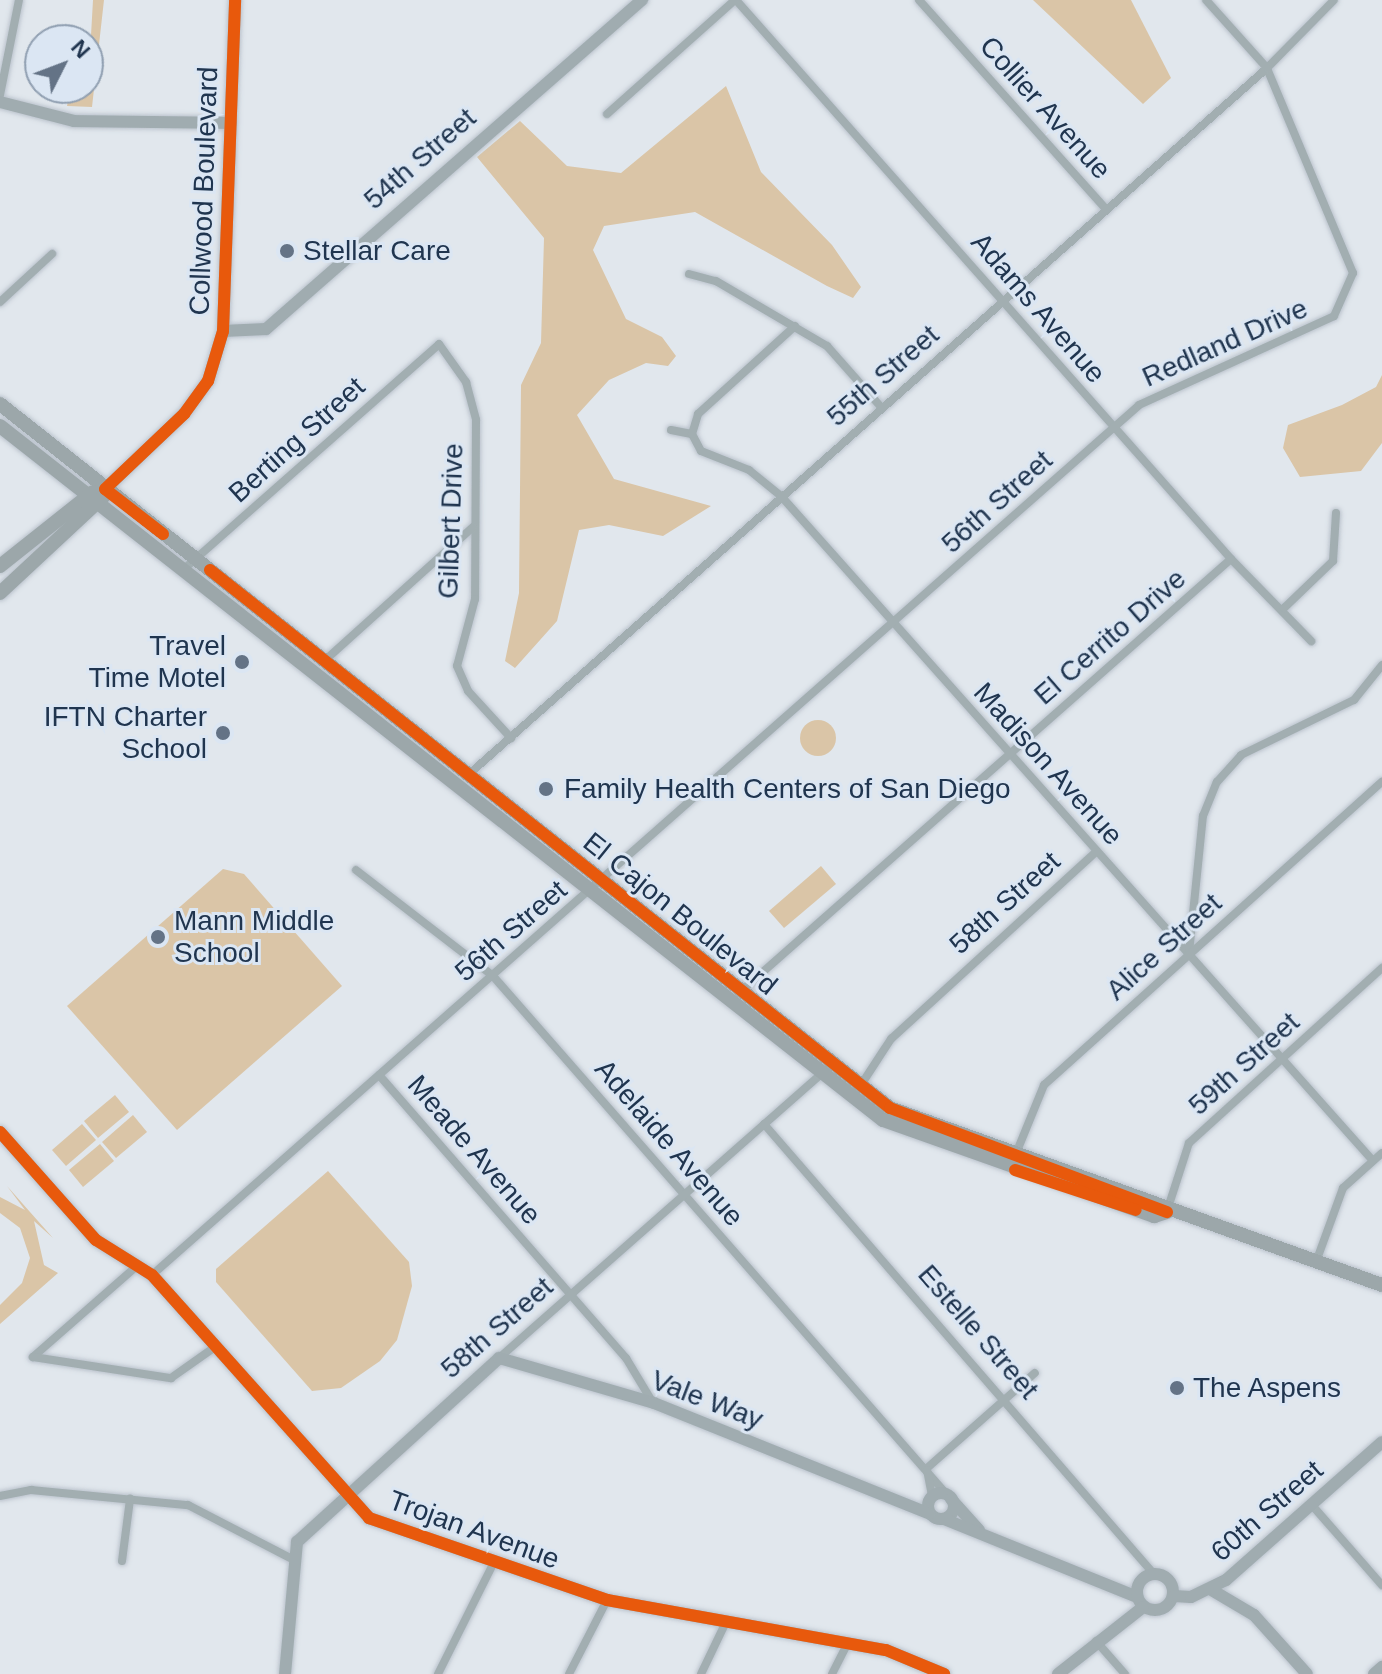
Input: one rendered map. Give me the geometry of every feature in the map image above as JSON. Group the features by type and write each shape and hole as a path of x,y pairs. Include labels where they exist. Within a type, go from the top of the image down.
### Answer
{"main road":[{"name":"El Cajon Boulevard","path":"0,404 105,489 190,564 856,1092 916,1121 1013,1161 1382,1285"},
{"name":"El Cajon Boulevard","path":"0,426 100,506 190,564"},
{"path":"0,566 84,494 105,489 100,506 0,593"}],"street":[{"path":"0,95 19,0"},
{"name":"Collwood Boulevard","path":"105,489 208,381 223,331 235,0"},
{"name":"54th Street","path":"223,331 266,329 642,0"},
{"path":"607,114 735,0"},
{"name":"Adams Avenue","path":"735,0 1231,559 1284,608 1311,641"},
{"name":"Collier Avenue","path":"919,0 1106,209"},
{"name":"Redland Drive","path":"1113,427 1139,405 1327,321 1350,293 1353,273 1267,68 1206,0"},
{"name":"55th Street","path":"464,779 1267,68 1334,0"},
{"path":"0,102 74,121 231,123"},
{"path":"0,302 52,254"},
{"path":"689,274 716,281 827,346 881,407"},
{"path":"671,430 692,434 698,414 795,326"},
{"name":"Gilbert Drive","path":"439,344 472,399 475,599 457,666 468,691 511,738"},
{"name":"Berting Street","path":"190,564 439,344"},
{"name":"56th Street","path":"152,1275 894,624 1113,427"},
{"name":"Madison Avenue","path":"692,434 701,451 749,470 781,496 1373,1161"},
{"path":"1284,608 1333,561 1336,513"},
{"path":"319,665 473,527"},
{"name":"El Cerrito Drive","path":"734,997 1231,559"},
{"path":"1189,954 1203,816 1217,782 1241,755 1354,700 1382,665"},
{"name":"Alice Street","path":"1013,1161 1034,1095 1382,782"},
{"name":"58th Street","path":"856,1092 891,1039 1096,852"},
{"name":"Adelaide Avenue","path":"356,870 493,976 950,1497"},
{"name":"59th Street","path":"1167,1212 1189,1143 1382,968"},
{"name":"58th Street","path":"285,1674 292,1559 309,1525 826,1069"},
{"name":"Meade Avenue","path":"379,1075 626,1358 654,1403"},
{"name":"Estelle Street","path":"764,1124 1153,1573"},
{"name":"Trojan Avenue","path":"0,1132 96,1240 140,1263 152,1275 344,1494 392,1531 492,1566 607,1600 725,1624 848,1642 944,1674"},
{"path":"1315,1262 1343,1188 1382,1153"},
{"path":"140,1263 33,1357 171,1378 215,1347"},
{"name":"Vale Way","path":"499,1358 654,1403 985,1534 1140,1602"},
{"path":"926,1469 1035,1373"},
{"name":"60th Street","path":"1140,1602 1161,1610 1174,1596 1210,1589 1382,1442"},
{"name":"Adelaide Avenue","path":"926,1469 932,1496"},
{"path":"0,1496 31,1490 188,1505 292,1559"},
{"path":"930,1514 932,1496"},
{"path":"944,1519 950,1497"},
{"name":"Vale Way","path":"894,1498 950,1497 985,1534"},
{"path":"122,1561 130,1499"},
{"path":"1311,1504 1382,1585"},
{"path":"438,1674 492,1566"},
{"path":"1153,1573 1169,1579 1174,1596"},
{"name":"60th Street","path":"1058,1674 1140,1602 1143,1577 1153,1573"},
{"path":"1210,1589 1254,1615 1307,1674"},
{"path":"569,1674 607,1600"},
{"path":"701,1674 725,1624"},
{"path":"1095,1641 1125,1674"},
{"path":"832,1674 848,1642"},
{"path":"1374,1674 1382,1667"}],"shaded area":[{"path":"93,0 104,0 101,24 92,24"},
{"path":"1033,0 1131,0 1171,78 1143,104"},
{"path":"726,86 761,172 832,245 861,287 853,298 695,212 604,226 593,250 626,319 662,337 676,356 668,366 646,363 609,380 577,415 614,479 711,506 663,536 609,525 579,530 557,621 515,668 505,661 519,593 521,385 541,343 544,238 477,157 520,121 567,166 621,173"},
{"path":"67,104 92,104 92,107"},
{"path":"1382,375 1382,443 1361,471 1300,477 1283,448 1288,425 1342,405 1376,387"},
{"path":"818,720 831,725 836,738 831,751 818,756 805,751 800,738 805,725"},
{"path":"821,866 836,884 784,928 769,911"},
{"path":"223,869 244,874 342,986 177,1130 67,1006"},
{"path":"115,1095 129,1112 98,1138 84,1121"},
{"path":"133,1115 147,1132 116,1158 102,1142"},
{"path":"82,1124 96,1140 66,1166 52,1150"},
{"path":"100,1144 114,1161 83,1187 69,1170"},
{"path":"328,1171 409,1262 412,1286 397,1340 380,1361 341,1388 312,1391 216,1282 216,1269"},
{"path":"7,1186 53,1238 34,1221 44,1265 58,1273 0,1324 0,1305 22,1283 30,1258 20,1228 0,1213 0,1197 25,1210"}],"cycle path":[{"path":"163,534 105,489 184,414 208,381 223,331 235,0"},
{"path":"210,570 890,1108 1167,1212"},
{"path":"0,1132 96,1240 152,1275 369,1518 607,1600 886,1650 944,1674"},
{"path":"1015,1170 1136,1210"}],"place":[{"name":"Stellar Care","path":"287,251"},
{"name":"Travel Time Motel","path":"242,662"},
{"name":"IFTN Charter School","path":"223,733"},
{"name":"Family Health Centers of San Diego","path":"546,789"},
{"name":"Mann Middle School","path":"158,937"},
{"name":"The Aspens","path":"1177,1388"}]}
